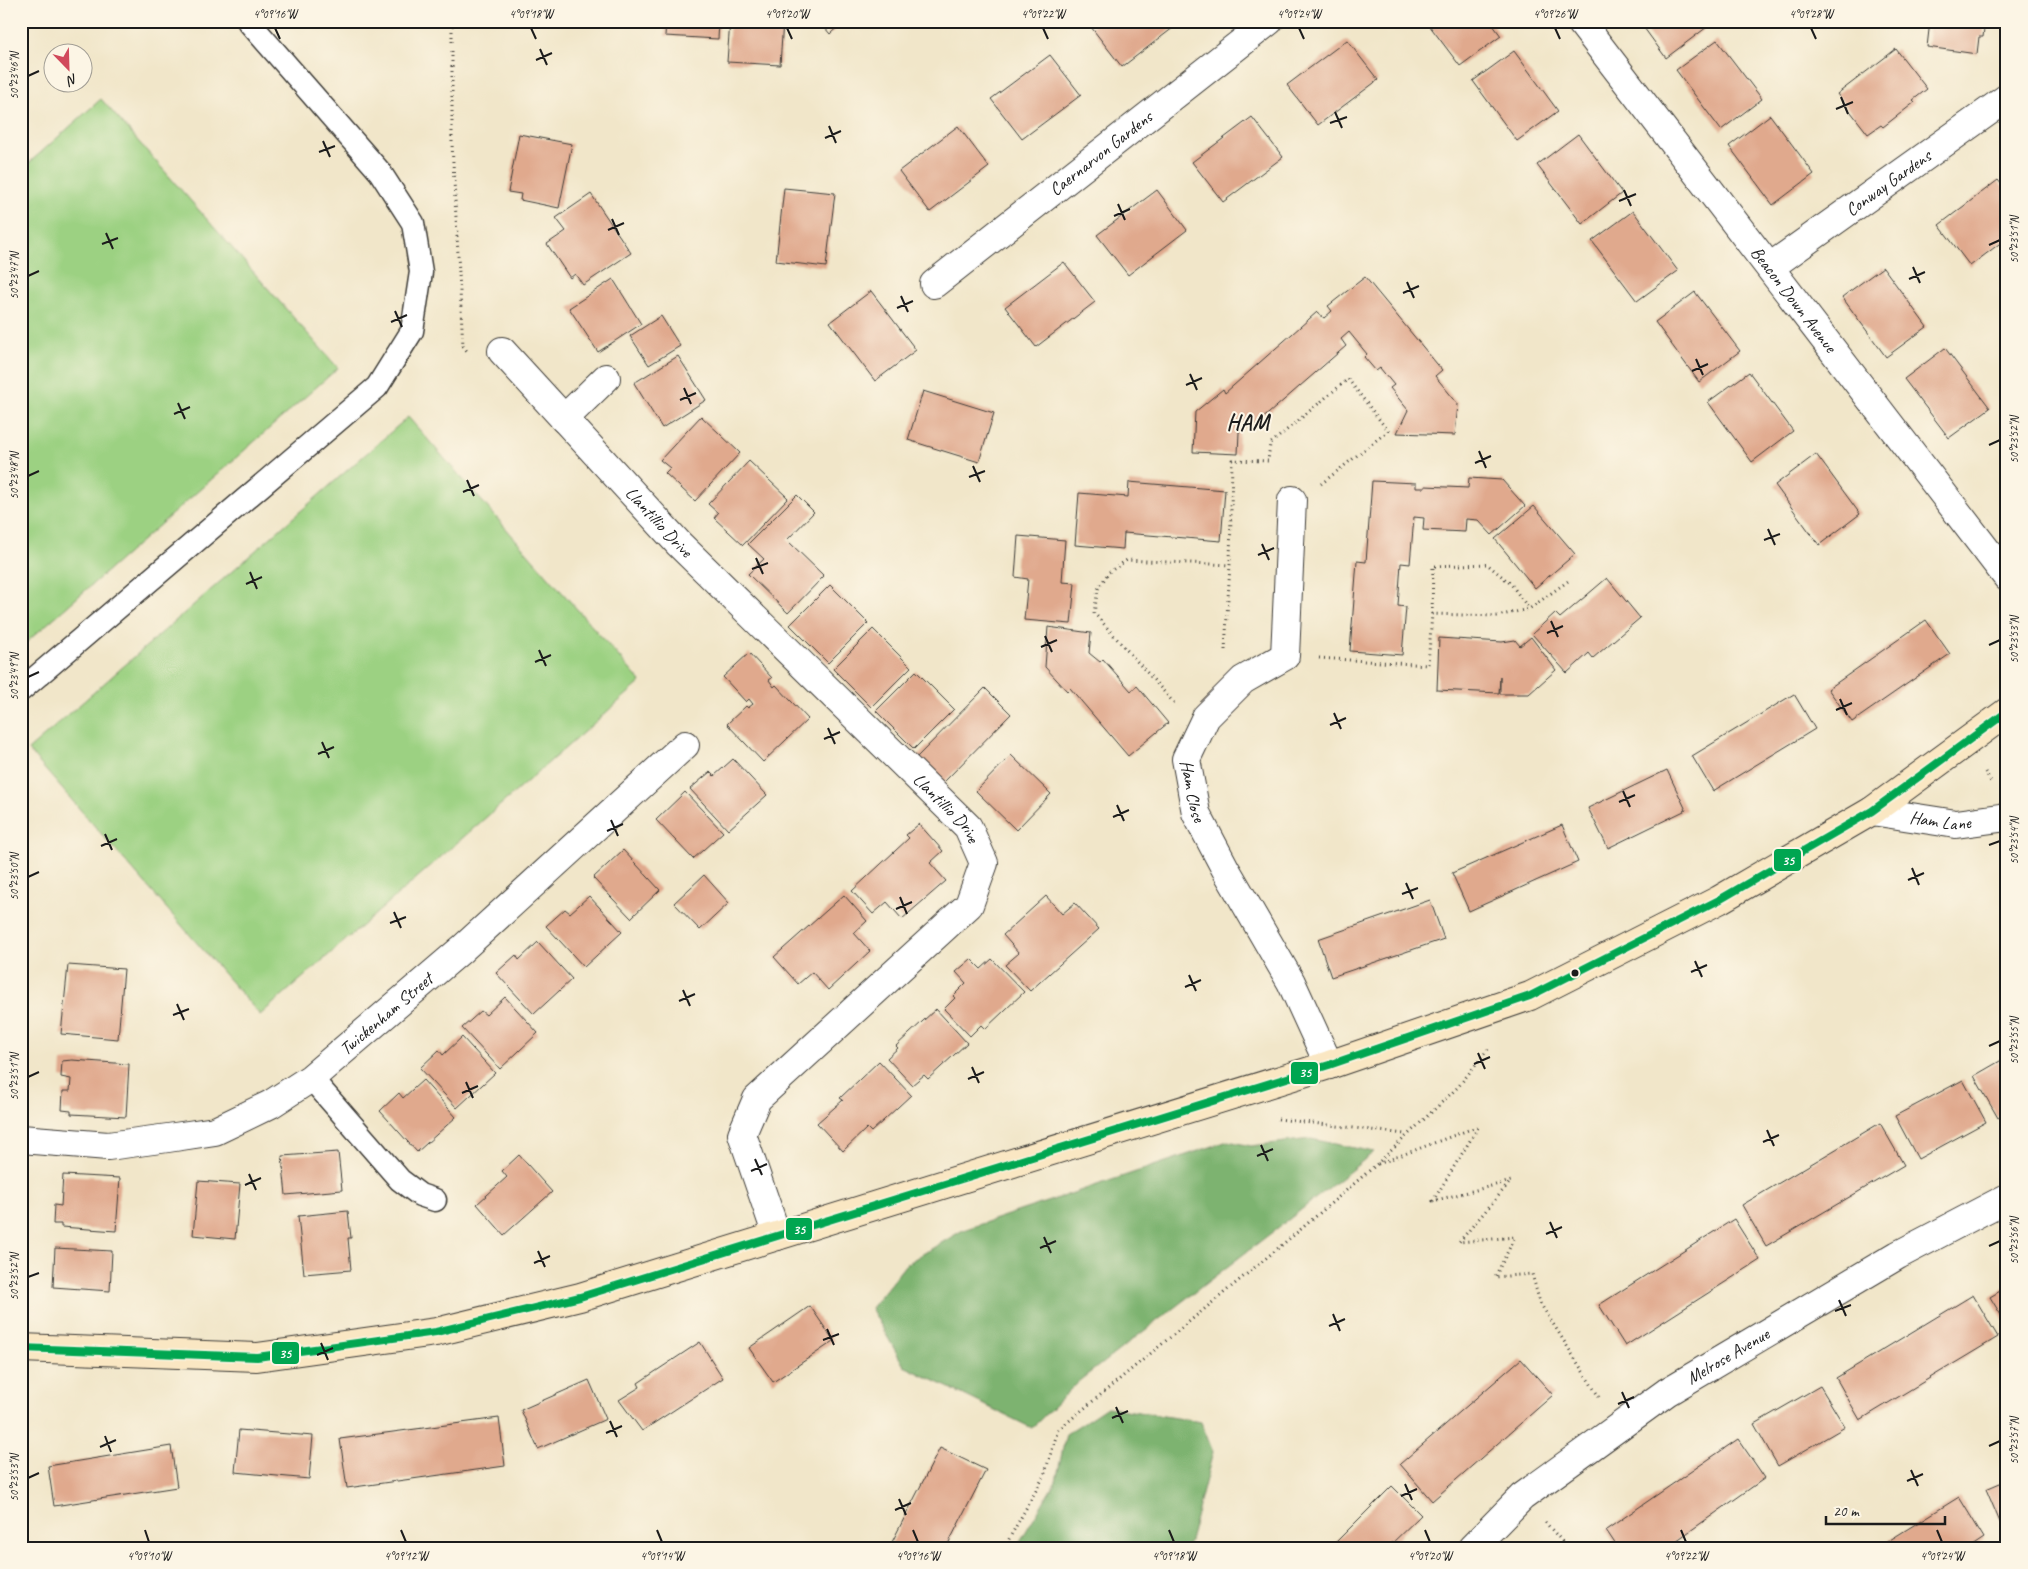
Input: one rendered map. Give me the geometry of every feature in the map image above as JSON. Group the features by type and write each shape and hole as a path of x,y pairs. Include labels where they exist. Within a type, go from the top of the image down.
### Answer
{"street":[{"name":"Caernarvon Gardens","path":"934,284 1269,21"},
{"name":"Beacon Down Avenue","path":"1580,21 2007,577"},
{"name":"Conway Gardens","path":"1770,267 2007,98"},
{"name":"Llantillio Drive","path":"502,351 679,544 968,827 984,863 969,905 757,1099 742,1134 777,1236"},
{"path":"564,419 606,378"},
{"path":"1285,656 1292,504"},
{"name":"Ham Close","path":"1285,656 1243,680 1206,717 1186,758 1196,813 1229,876 1291,982 1329,1065"},
{"path":"21,1348 257,1358 436,1332 580,1297 1329,1065 1530,996 1719,900 1872,811 2007,712"},
{"name":"Twickenham Street","path":"21,1138 108,1146 215,1131 271,1104 311,1078 462,949 686,745"},
{"name":"Ham Lane","path":"1872,811 1956,824 2007,817"},
{"name":"Melrose Avenue","path":"1472,1548 1522,1497 1667,1392 1898,1254 2007,1198"}],"lane":[{"path":"21,690 377,386 412,331 421,272 413,222 380,172 248,21"},
{"path":"311,1078 400,1180 420,1195 435,1200"}],"path":[{"path":"452,21 453,172 462,346 468,353"},
{"path":"1230,693 1224,658 1230,565 1232,460 1268,461 1270,444 1348,379 1388,431 1292,504"},
{"path":"1198,733 1164,691 1094,613 1098,589 1109,572 1127,560 1230,565"},
{"path":"1285,656 1428,665 1433,566 1487,564 1511,584 1529,608"},
{"path":"1432,614 1497,616 1529,608 1570,579"},
{"path":"1967,741 1997,791"},
{"path":"1004,1548 1044,1476 1058,1430 1294,1236 1376,1164 1458,1087 1494,1042"},
{"path":"1278,1119 1406,1134"},
{"path":"1376,1164 1479,1126 1432,1201 1511,1181 1459,1242 1515,1237 1495,1277 1532,1274 1540,1303 1618,1427"}],"green space":[{"path":"101,99 338,368 21,647 21,170"},
{"path":"408,417 641,682 260,1015 28,750"},
{"path":"1311,1139 1374,1152 1079,1381 1032,1428 904,1366 871,1308 906,1264 963,1230 1228,1141 1251,1146"},
{"path":"1107,1407 1201,1422 1213,1452 1190,1541 1185,1548 1016,1548 1056,1481 1066,1434"}],"building":[{"path":"666,21 719,21 718,39 665,36"},
{"path":"730,21 783,21 780,65 727,62"},
{"path":"819,21 844,21 830,34"},
{"path":"1098,21 1182,21 1122,67 1091,27"},
{"path":"1426,21 1490,21 1501,36 1460,66"},
{"path":"1639,21 1703,21 1707,27 1666,58"},
{"path":"1930,21 1985,21 1983,37 1979,37 1977,54 1927,47"},
{"path":"1347,40 1378,80 1318,125 1287,85"},
{"path":"1717,40 1762,99 1721,130 1676,70"},
{"path":"1896,49 1927,89 1913,100 1915,102 1883,127 1881,125 1868,134 1837,94"},
{"path":"1514,51 1558,111 1517,141 1473,81"},
{"path":"1050,55 1081,95 1022,139 991,99"},
{"path":"1770,115 1814,174 1773,205 1729,146"},
{"path":"1252,117 1283,157 1223,202 1192,162"},
{"path":"958,126 989,167 930,212 899,171"},
{"path":"519,134 572,144 559,208 520,200 521,194 508,192"},
{"path":"1578,134 1622,193 1582,224 1537,165"},
{"path":"1998,180 2007,191 2007,238 1970,266 1939,225"},
{"path":"784,188 835,193 826,267 776,261"},
{"path":"1157,190 1187,230 1128,275 1097,235"},
{"path":"591,194 631,253 583,285 575,274 570,278 547,244 566,231 556,218"},
{"path":"1633,211 1678,271 1637,301 1592,241"},
{"path":"1064,262 1095,302 1036,347 1005,307"},
{"path":"1883,267 1927,327 1886,357 1842,297"},
{"path":"1365,277 1442,370 1435,376 1458,404 1455,435 1397,433 1408,410 1390,388 1394,385 1380,368 1376,371 1364,357 1367,354 1349,332 1341,339 1346,346 1253,427 1250,423 1239,432 1238,454 1193,452 1195,412 1223,389 1225,393 1317,312 1324,318 1332,311 1328,306"},
{"path":"613,279 641,324 598,352 569,308"},
{"path":"871,291 916,350 875,381 830,322"},
{"path":"1695,292 1740,351 1699,382 1655,322"},
{"path":"661,316 680,346 649,365 630,336"},
{"path":"1945,348 1990,408 1949,438 1904,379"},
{"path":"678,356 706,400 662,428 634,383"},
{"path":"1749,372 1793,431 1752,462 1708,402"},
{"path":"923,391 994,413 979,462 908,440"},
{"path":"701,416 740,453 695,501 665,473 670,468 660,460"},
{"path":"1816,454 1860,514 1819,545 1775,485"},
{"path":"749,461 788,498 743,545 714,518 718,513 708,504"},
{"path":"1469,478 1502,480 1525,506 1492,535 1478,520 1466,519 1465,532 1423,530 1424,518 1414,517 1410,564 1401,563 1398,606 1406,607 1402,655 1350,651 1357,561 1366,562 1372,481 1416,483 1416,488 1425,488 1425,486 1468,488"},
{"path":"1129,482 1225,490 1221,541 1124,533 1123,549 1075,545 1079,493 1128,497"},
{"path":"797,495 814,512 787,540 824,576 788,613 748,574 764,559 748,544"},
{"path":"1534,506 1575,554 1535,588 1495,539"},
{"path":"1018,536 1065,540 1062,582 1075,583 1071,624 1024,620 1028,579 1015,577"},
{"path":"1607,578 1640,618 1593,658 1589,653 1567,673 1532,634 1555,613 1560,618"},
{"path":"830,585 868,623 828,663 790,625"},
{"path":"1926,620 1950,654 1852,722 1828,689"},
{"path":"1048,627 1091,633 1089,653 1100,662 1103,659 1131,691 1137,686 1168,723 1128,756 1070,688 1067,691 1045,667"},
{"path":"873,629 911,667 871,707 833,669"},
{"path":"1531,637 1556,670 1529,694 1500,694 1500,677 1499,693 1437,690 1439,638 1502,642 1515,640 1520,646"},
{"path":"749,653 772,678 769,680 774,687 776,685 808,719 763,762 727,724 746,706 748,708 753,704 749,699 746,702 723,677"},
{"path":"916,671 954,709 914,749 876,711"},
{"path":"985,688 1011,714 941,785 915,759"},
{"path":"1794,694 1815,729 1713,791 1692,756"},
{"path":"1011,755 1051,794 1016,830 976,791"},
{"path":"733,759 767,795 728,830 690,789 710,772 714,776"},
{"path":"1667,770 1686,810 1608,848 1588,808"},
{"path":"685,792 723,832 693,859 656,820"},
{"path":"919,824 943,851 930,863 946,881 902,919 887,902 873,914 852,891 909,838 906,835"},
{"path":"1562,825 1578,862 1469,911 1452,873"},
{"path":"623,850 660,890 631,918 593,878"},
{"path":"704,875 729,903 700,930 674,903"},
{"path":"844,895 867,921 854,933 870,951 828,990 812,972 798,984 774,957"},
{"path":"589,896 622,932 584,967 546,926 565,909 570,913"},
{"path":"1046,896 1062,914 1075,903 1099,929 1030,991 1005,965 1019,953 1003,935"},
{"path":"1430,900 1444,939 1331,977 1318,939"},
{"path":"538,942 572,979 534,1014 496,973 516,955 519,960"},
{"path":"971,959 981,969 992,959 1024,992 985,1029 981,1025 970,1036 944,1009 955,998 953,996 966,983 956,972"},
{"path":"68,965 124,969 118,1039 61,1034"},
{"path":"505,997 538,1033 500,1069 462,1028 481,1011 486,1015"},
{"path":"936,1009 967,1043 928,1079 924,1075 912,1085 887,1058 898,1048 896,1046"},
{"path":"462,1037 495,1073 457,1108 420,1068 439,1050 443,1055"},
{"path":"2007,1057 2007,1113 1998,1118 1974,1076"},
{"path":"62,1061 129,1064 126,1117 71,1114 71,1111 62,1110 63,1091 70,1091 71,1079 61,1077"},
{"path":"879,1061 911,1095 871,1132 867,1128 843,1151 817,1123 843,1100 840,1098"},
{"path":"423,1080 456,1117 417,1152 380,1111 399,1093 403,1098"},
{"path":"1963,1080 1986,1122 1918,1159 1895,1116"},
{"path":"1880,1123 1904,1165 1766,1246 1742,1205"},
{"path":"338,1152 342,1190 286,1195 282,1156"},
{"path":"519,1155 552,1192 504,1235 477,1204 507,1177 502,1171"},
{"path":"63,1175 120,1178 116,1231 61,1227 61,1224 53,1224 54,1205 61,1206"},
{"path":"198,1181 240,1184 235,1239 193,1235"},
{"path":"348,1211 351,1238 348,1238 351,1270 304,1274 298,1216"},
{"path":"1734,1219 1760,1260 1625,1346 1599,1305"},
{"path":"55,1248 112,1251 110,1291 53,1287"},
{"path":"2007,1287 2007,1325 1990,1297"},
{"path":"1973,1295 1998,1337 1860,1420 1836,1378"},
{"path":"810,1306 834,1341 773,1382 749,1348"},
{"path":"700,1342 723,1378 642,1431 619,1400 640,1387 638,1383"},
{"path":"1521,1359 1553,1395 1432,1501 1400,1464"},
{"path":"589,1380 606,1419 538,1449 521,1410"},
{"path":"1820,1386 1845,1427 1778,1466 1754,1424"},
{"path":"499,1418 505,1466 347,1488 340,1439"},
{"path":"239,1430 313,1436 309,1479 235,1472"},
{"path":"1738,1439 1765,1478 1666,1548 1618,1548 1606,1530"},
{"path":"171,1446 177,1487 54,1506 48,1466"},
{"path":"940,1448 986,1470 946,1548 899,1548 891,1544"},
{"path":"2007,1480 2007,1525 2002,1527 1986,1489"},
{"path":"1392,1486 1421,1515 1387,1548 1330,1548"},
{"path":"1959,1497 1984,1538 1969,1548 1877,1548"}],"transit line":[{"name":"35","path":"21,1348 257,1357 436,1332 580,1297 1329,1065 1530,996 1719,900 1872,811 2007,712"}],"district":[{"name":"HAM","path":"1248,422"}]}
